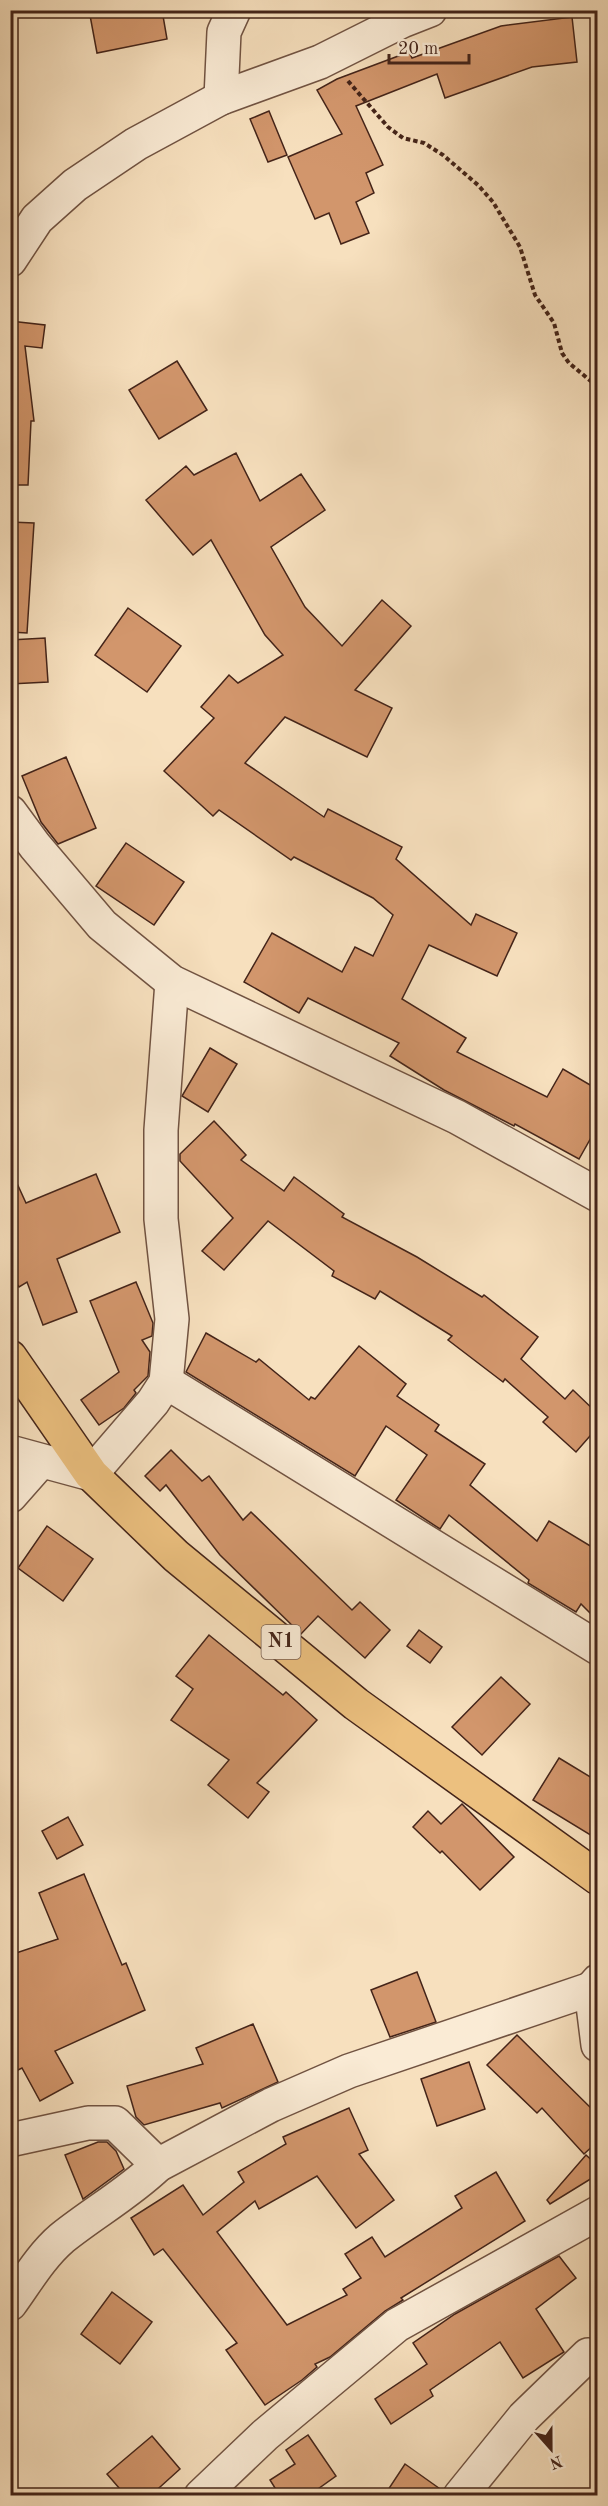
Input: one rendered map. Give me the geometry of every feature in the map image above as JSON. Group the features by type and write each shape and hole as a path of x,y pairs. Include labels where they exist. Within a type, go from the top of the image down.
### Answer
{"main road":[{"name":"N1","path":"10,1357 91,1474 176,1556 356,1704 597,1878"}],"street":[{"path":"221,98 224,32 234,10"},
{"path":"10,260 37,219 75,185 136,144 221,98 320,62 402,21 430,10"},
{"path":"10,812 35,846 102,925 172,982 457,1117 597,1195"},
{"path":"10,1496 25,1457 91,1474 153,1402 166,1382 172,1319 161,1220 161,1130 172,982"},
{"path":"166,1382 597,1648"},
{"path":"10,2304 33,2270 60,2240 144,2179 158,2165 271,2105 350,2071 594,1985 597,2045"},
{"path":"10,2140 88,2123 115,2123 158,2165"},
{"path":"201,2496 265,2435 397,2325 597,2212"},
{"path":"460,2496 524,2417 588,2355"}],"path":[{"path":"320,62 334,67 364,97 388,127 403,138 424,143 443,155 478,185 493,202 520,247 535,295 554,323 562,353 569,363 597,387"}],"building":[{"path":"89,10 162,10 167,39 97,53"},
{"path":"572,17 577,62 532,67 445,98 437,74 356,106 383,165 366,173 374,193 356,202 369,233 341,244 329,213 315,219 288,157 342,134 317,90 337,79 409,52 412,58 501,26"},
{"path":"269,111 287,155 268,162 250,119"},
{"path":"10,321 45,325 42,348 25,346 34,421 31,421 28,485 10,485"},
{"path":"177,361 207,410 159,439 129,390"},
{"path":"236,453 260,501 301,474 325,510 271,547 305,607 342,646 382,600 411,626 355,690 392,708 367,757 285,717 245,763 324,817 328,809 402,847 396,859 471,925 476,914 517,933 497,976 429,945 402,999 466,1038 457,1052 547,1097 563,1069 597,1089 597,1127 579,1159 515,1124 514,1126 444,1090 390,1056 399,1043 308,998 299,1013 244,982 272,933 342,972 355,947 373,956 393,915 373,898 294,857 291,860 219,810 213,816 164,771 214,718 201,707 229,675 238,683 283,655 265,635 211,540 193,555 146,500 186,466 194,475"},
{"path":"10,522 34,523 27,633 10,632"},
{"path":"128,608 181,646 147,692 95,655"},
{"path":"45,638 48,682 10,684 10,640"},
{"path":"66,757 96,828 58,844 41,822 22,776"},
{"path":"126,843 184,882 154,925 96,886"},
{"path":"210,1048 237,1064 208,1112 182,1096"},
{"path":"214,1121 246,1155 241,1160 284,1191 294,1177 344,1214 342,1217 417,1257 482,1297 484,1295 538,1337 521,1359 565,1399 573,1390 597,1413 597,1428 576,1452 543,1422 548,1417 505,1379 503,1382 448,1340 452,1336 380,1291 375,1299 332,1276 334,1271 268,1221 224,1270 202,1251 233,1218 180,1161 180,1154"},
{"path":"10,1168 26,1203 96,1174 120,1232 57,1259 77,1312 43,1325 27,1282 19,1287 10,1274"},
{"path":"136,1282 153,1323 152,1336 142,1340 150,1352 148,1376 134,1390 136,1393 124,1408 99,1425 81,1400 119,1372 90,1301"},
{"path":"206,1333 256,1362 259,1359 309,1400 311,1397 315,1399 359,1346 406,1384 397,1396 439,1425 435,1431 485,1464 470,1485 537,1541 549,1521 597,1550 597,1620 581,1604 576,1612 528,1583 529,1580 449,1515 440,1529 396,1500 427,1455 386,1426 355,1476 186,1372"},
{"path":"171,1450 202,1481 209,1476 243,1520 251,1512 352,1610 360,1602 390,1630 365,1658 318,1616 301,1634 220,1555 166,1485 160,1491 145,1476"},
{"path":"47,1526 93,1559 63,1601 18,1568"},
{"path":"419,1630 442,1647 430,1663 407,1646"},
{"path":"209,1635 283,1695 286,1692 317,1720 257,1783 269,1792 248,1818 208,1785 229,1760 171,1720 193,1689 176,1676"},
{"path":"501,1677 530,1704 482,1755 452,1727"},
{"path":"559,1758 597,1781 597,1839 533,1800"},
{"path":"462,1804 514,1857 480,1890 442,1851 440,1853 413,1827 428,1811 441,1824"},
{"path":"68,1817 83,1845 57,1859 42,1831"},
{"path":"84,1874 122,1965 126,1963 145,2010 55,2051 73,2083 40,2101 22,2068 10,2074 10,1955 58,1939 39,1893"},
{"path":"417,1972 436,2022 390,2037 371,1990"},
{"path":"253,2024 278,2082 222,2108 220,2103 144,2125 136,2117 127,2086 203,2064 196,2048"},
{"path":"517,2035 597,2114 597,2142 584,2154 542,2108 537,2113 487,2065"},
{"path":"469,2062 485,2109 437,2126 421,2079"},
{"path":"349,2108 368,2150 359,2154 394,2200 356,2228 317,2176 259,2209 255,2201 217,2232 287,2325 347,2295 343,2289 361,2278 345,2254 372,2237 385,2257 462,2208 455,2196 496,2172 525,2221 401,2298 403,2300 385,2311 330,2357 315,2364 317,2367 302,2380 265,2405 226,2350 237,2343 163,2249 154,2255 131,2218 183,2185 203,2215 244,2182 238,2172 286,2144 283,2137"},
{"path":"98,2142 107,2142 116,2151 124,2169 83,2199 65,2155"},
{"path":"586,2155 597,2165 597,2175 550,2204 547,2200"},
{"path":"559,2256 576,2278 536,2309 564,2352 523,2378 500,2342 430,2390 433,2396 391,2424 375,2399 427,2364 413,2343 455,2314"},
{"path":"112,2292 152,2322 120,2364 81,2334"},
{"path":"308,2435 336,2476 308,2496 280,2496 270,2480 295,2464 286,2450"},
{"path":"152,2436 180,2469 150,2496 126,2496 107,2474"},
{"path":"405,2464 443,2491 442,2496 384,2496"}]}
